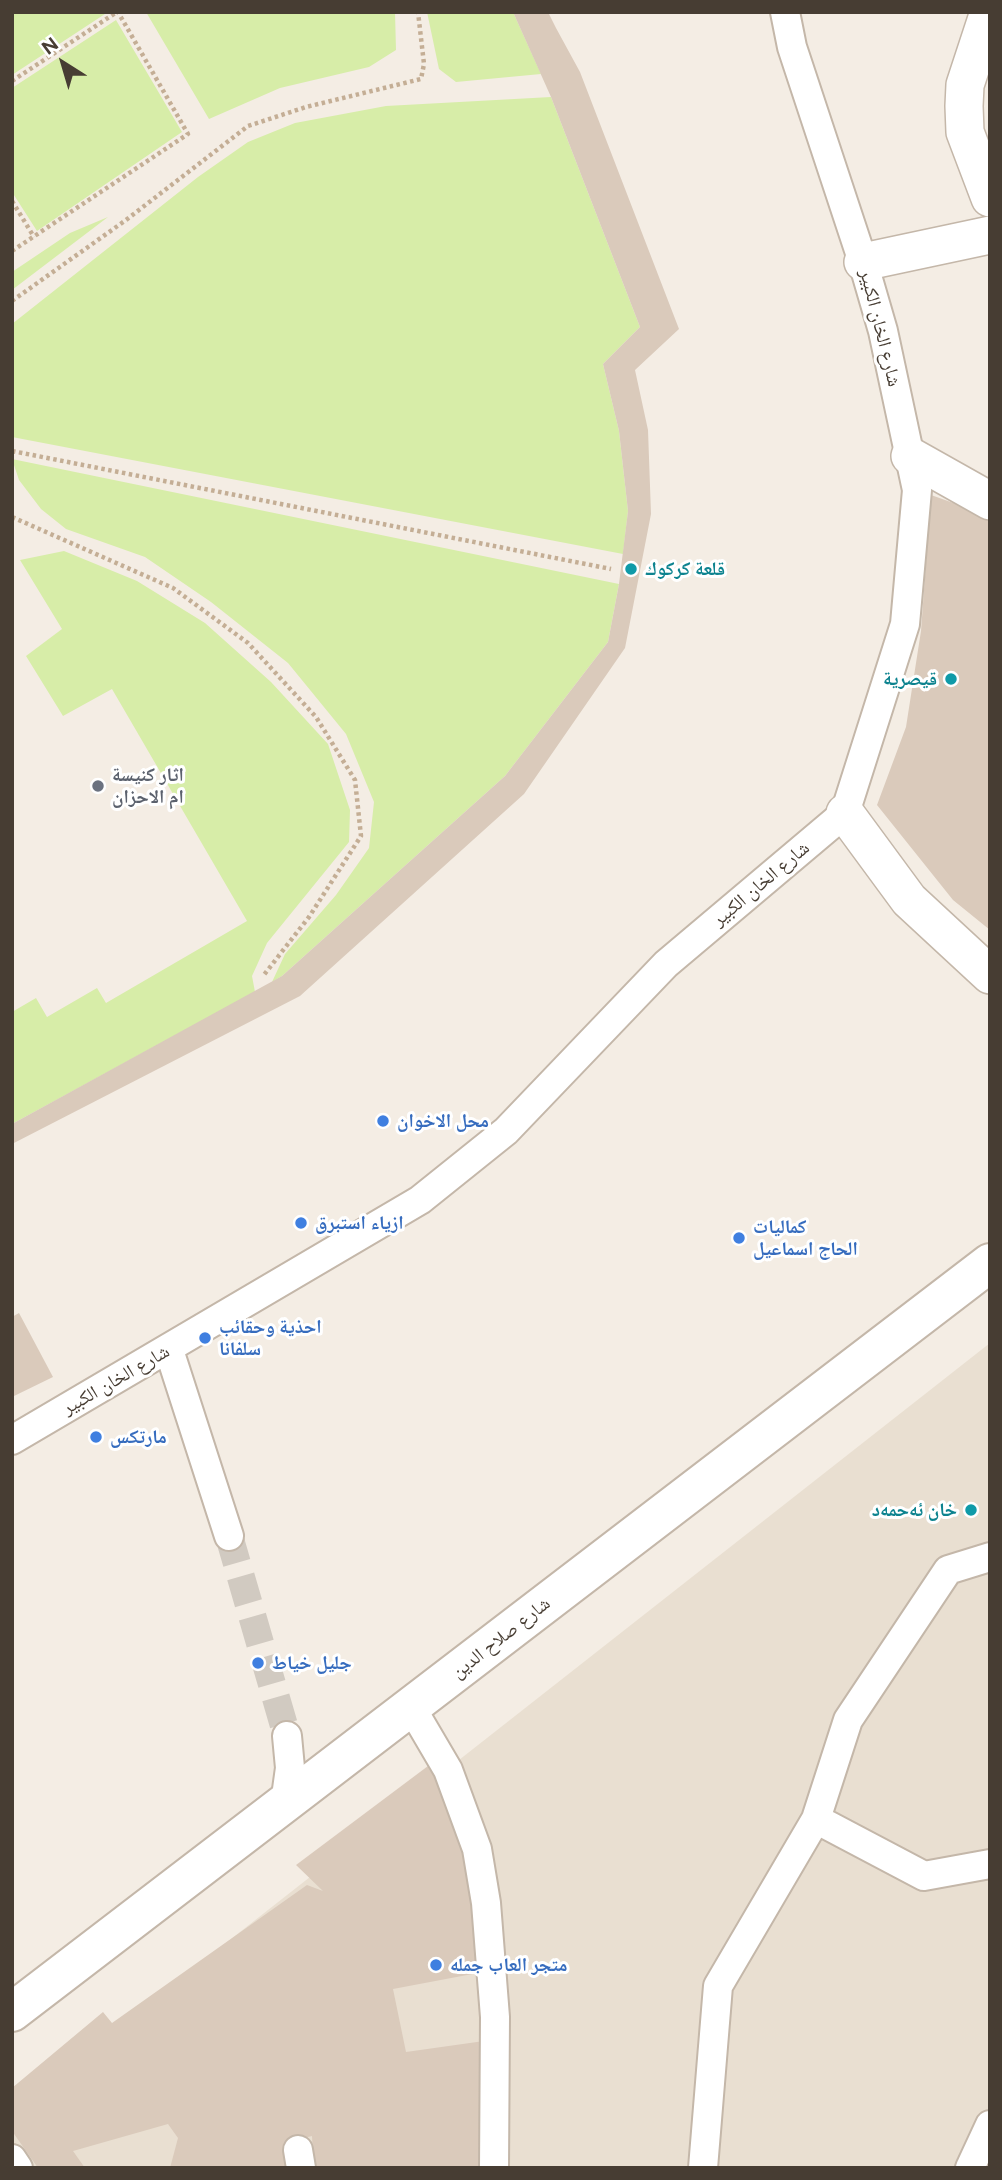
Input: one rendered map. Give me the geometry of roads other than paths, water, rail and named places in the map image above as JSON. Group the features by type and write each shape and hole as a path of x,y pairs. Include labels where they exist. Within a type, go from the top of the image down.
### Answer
{"street":[{"name":"شارع الخان الكبير","path":"12,1440 420,1200 506,1131 666,964 845,813 905,625 917,490 883,331 792,47 785,12"},
{"path":"989,12 965,85 964,106 965,132 990,198"},
{"path":"863,262 990,235"},
{"path":"910,456 990,502"},
{"path":"845,813 909,900 990,975"},
{"name":"شارع صلاح الدين","path":"12,2012 990,1263"},
{"path":"169,1350 229,1536"},
{"path":"703,2168 718,1986 816,1819 848,1720 948,1570 990,1557"},
{"path":"411,1707 448,1770 477,1849 486,1903 495,2017 494,2168"},
{"path":"285,1804 290,1768 287,1736"},
{"path":"816,1819 924,1876 990,1864"},
{"path":"971,2168 990,2125"},
{"path":"12,2159 18,2168"}],"tunnel":[{"path":"229,1536 287,1736"}],"place":[{"name":"قلعة كركوك","path":"631,569"},
{"name":"قيصرية","path":"951,679"},
{"name":"اثار كنيسة ام الاحزان","path":"98,786"},
{"name":"محل الاخوان","path":"383,1121"},
{"name":"ازياء استبرق","path":"301,1223"},
{"name":"كماليات الحاج اسماعيل","path":"739,1238"},
{"name":"احذية وحقائب سلفانا","path":"205,1338"},
{"name":"مارتكس","path":"96,1437"},
{"name":"خان ئەحمەد","path":"971,1510"},
{"name":"جليل خياط","path":"258,1663"},
{"name":"متجر العاب جمله","path":"436,1965"}]}
